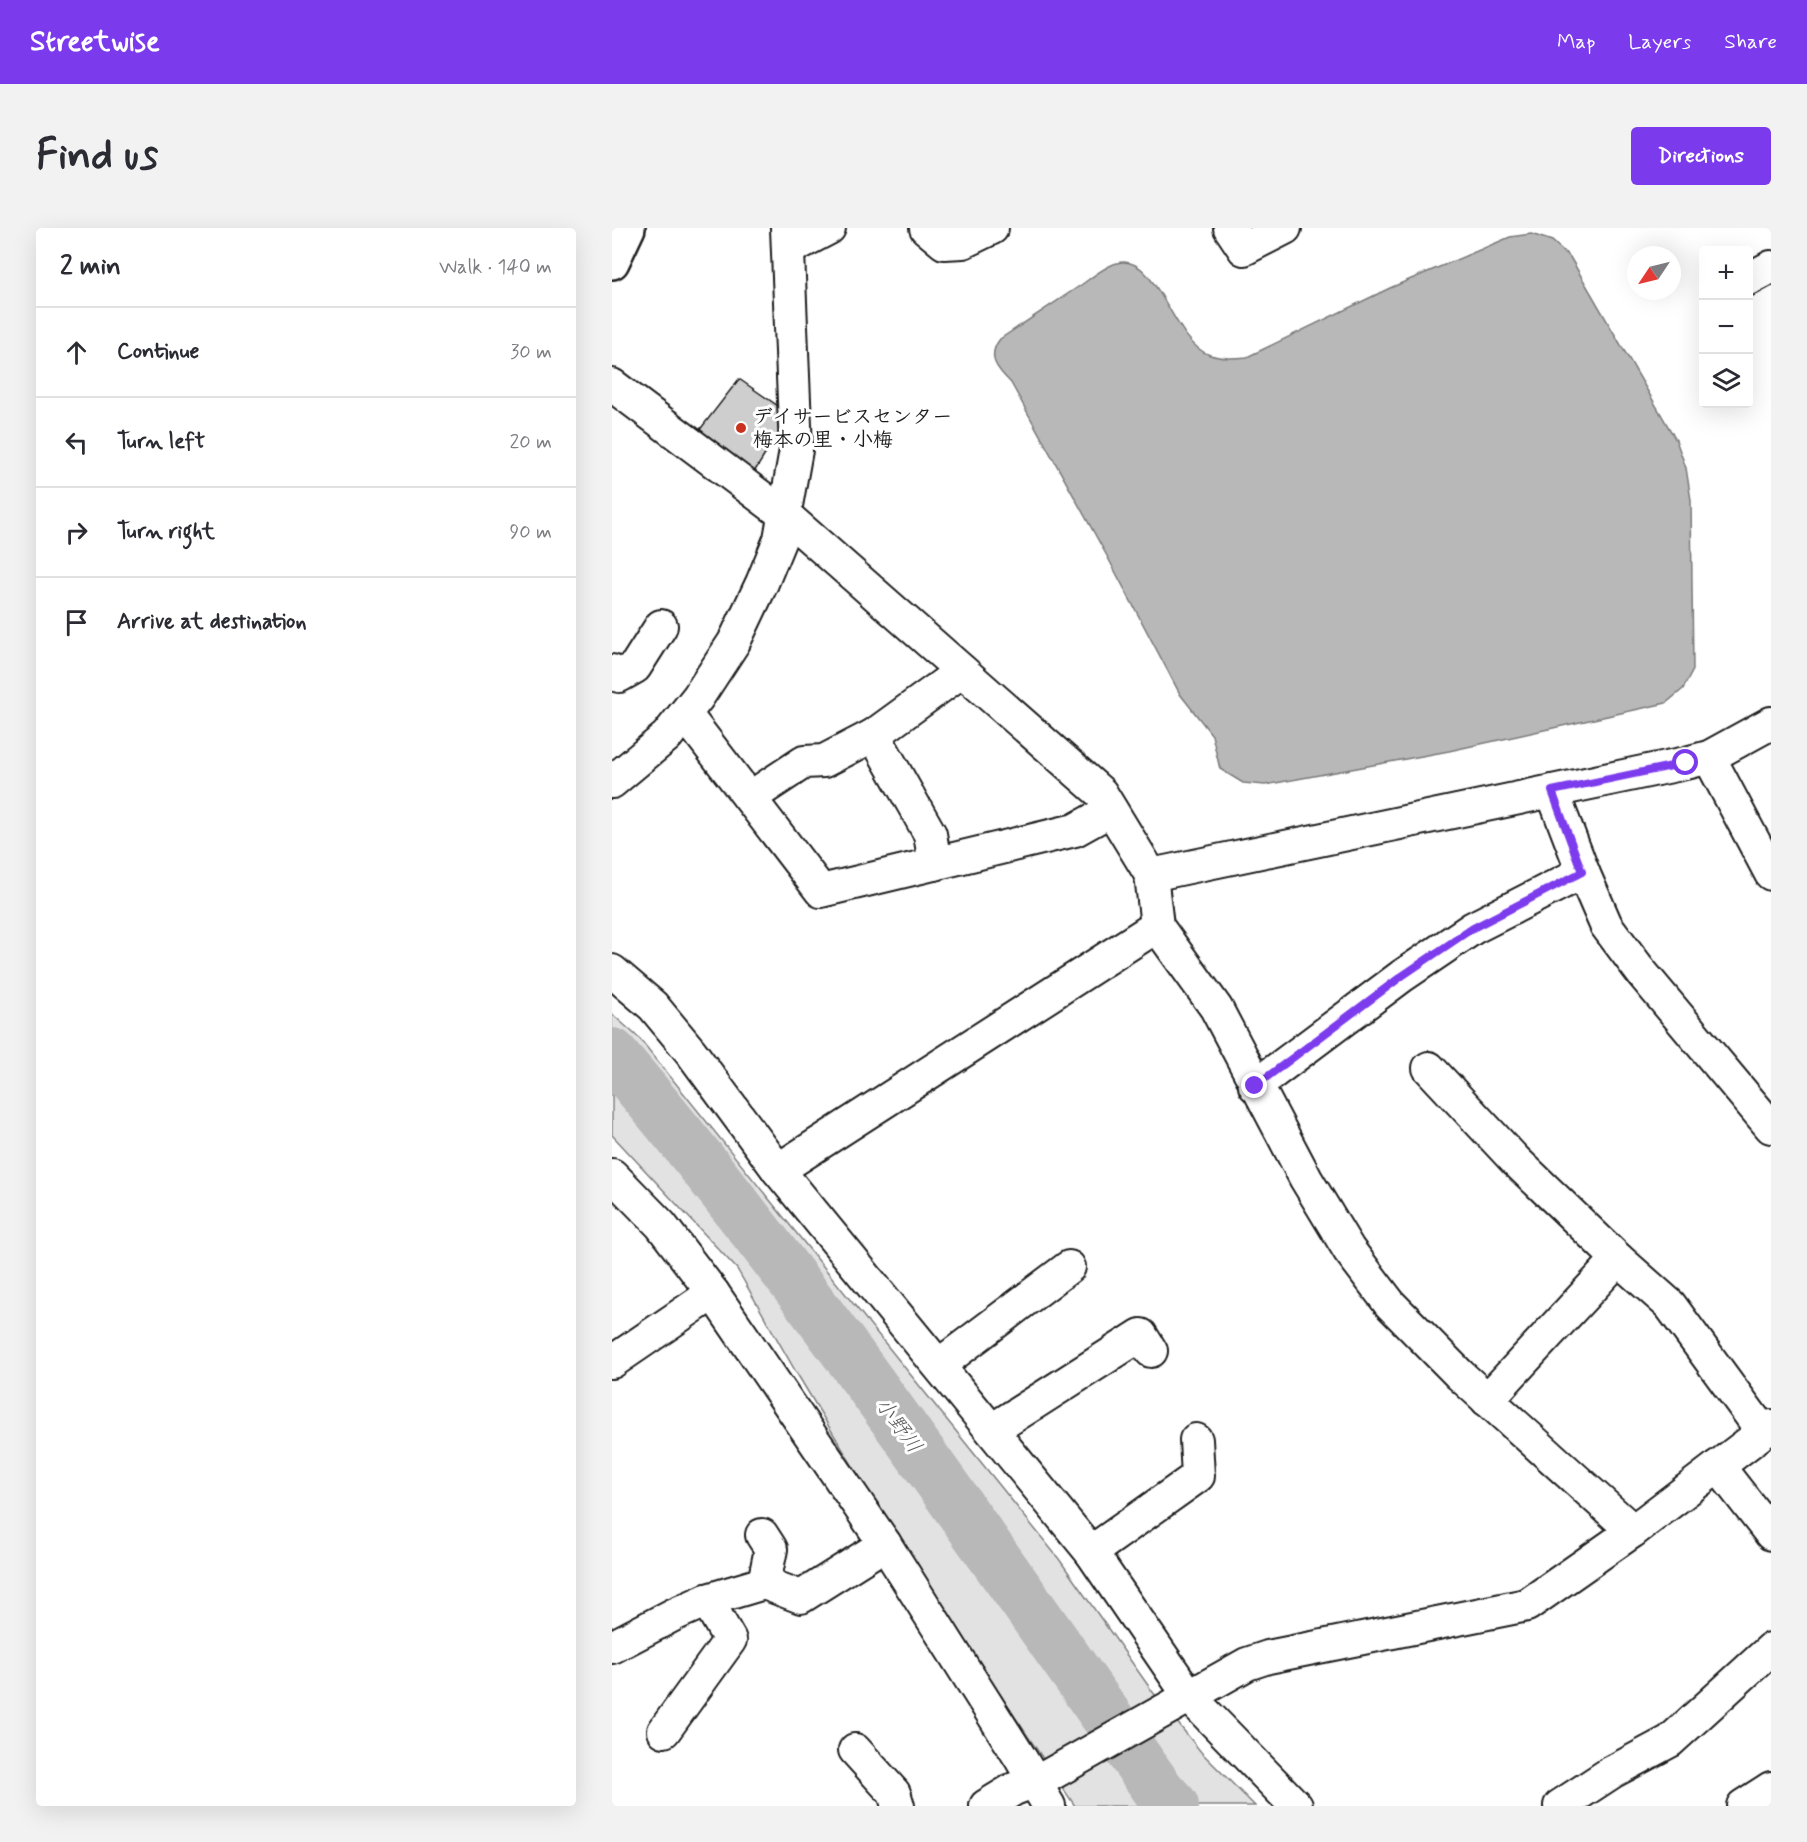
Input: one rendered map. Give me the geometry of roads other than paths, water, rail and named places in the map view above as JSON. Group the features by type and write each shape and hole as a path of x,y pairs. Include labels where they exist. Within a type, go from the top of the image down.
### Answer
{"main road":[{"path":"612,262 628,228"}],"street":[{"path":"612,782 667,736 698,697 734,642 780,539 796,450 788,239 829,228"},
{"path":"926,228 944,243 963,242 992,228"},
{"path":"1230,228 1244,249 1285,228"},
{"path":"612,385 785,515 1101,793 1151,875 1157,926 1216,1008 1255,1086 1306,1179 1349,1250 1390,1304 1487,1400 1633,1531"},
{"path":"612,671 619,676 635,667 661,626"},
{"path":"751,797 804,762 824,761 874,735 962,671"},
{"path":"685,714 821,891 1075,830 1111,810"},
{"path":"1151,875 1709,757 1771,723"},
{"path":"874,735 930,834 935,864"},
{"path":"1709,757 1771,874"},
{"path":"1552,791 1582,872 1606,925 1642,972 1771,1127"},
{"path":"1255,1086 1402,976 1473,928 1582,872"},
{"path":"778,1170 1157,926"},
{"path":"612,971 653,1006 691,1052 778,1170 1090,1552 1185,1700 1296,1806"},
{"path":"986,1806 1014,1789 1043,1789 1247,1664 1527,1605 1633,1531 1767,1429 1670,1305 1618,1259 1515,1160 1429,1068"},
{"path":"615,1182 661,1225 713,1293 885,1544 1043,1789"},
{"path":"1487,1400 1618,1259"},
{"path":"939,1365 1069,1267"},
{"path":"612,1362 713,1293"},
{"path":"992,1430 1141,1335 1151,1351"},
{"path":"1090,1552 1198,1476 1196,1440"},
{"path":"1718,1466 1771,1534"},
{"path":"762,1535 771,1549 764,1583"},
{"path":"612,1647 706,1600 764,1583 801,1597 885,1544"},
{"path":"664,1731 730,1640 706,1600"},
{"path":"1560,1806 1612,1772 1670,1741 1771,1649"},
{"path":"855,1750 894,1793 898,1806"},
{"path":"1743,1806 1771,1788"}],"waterway":[{"name":"小野川","path":"612,1054 685,1142 826,1324 1160,1792 1173,1806"}],"place":[{"name":"デイサービスセンター 梅本の里・小梅","path":"741,428"}]}
